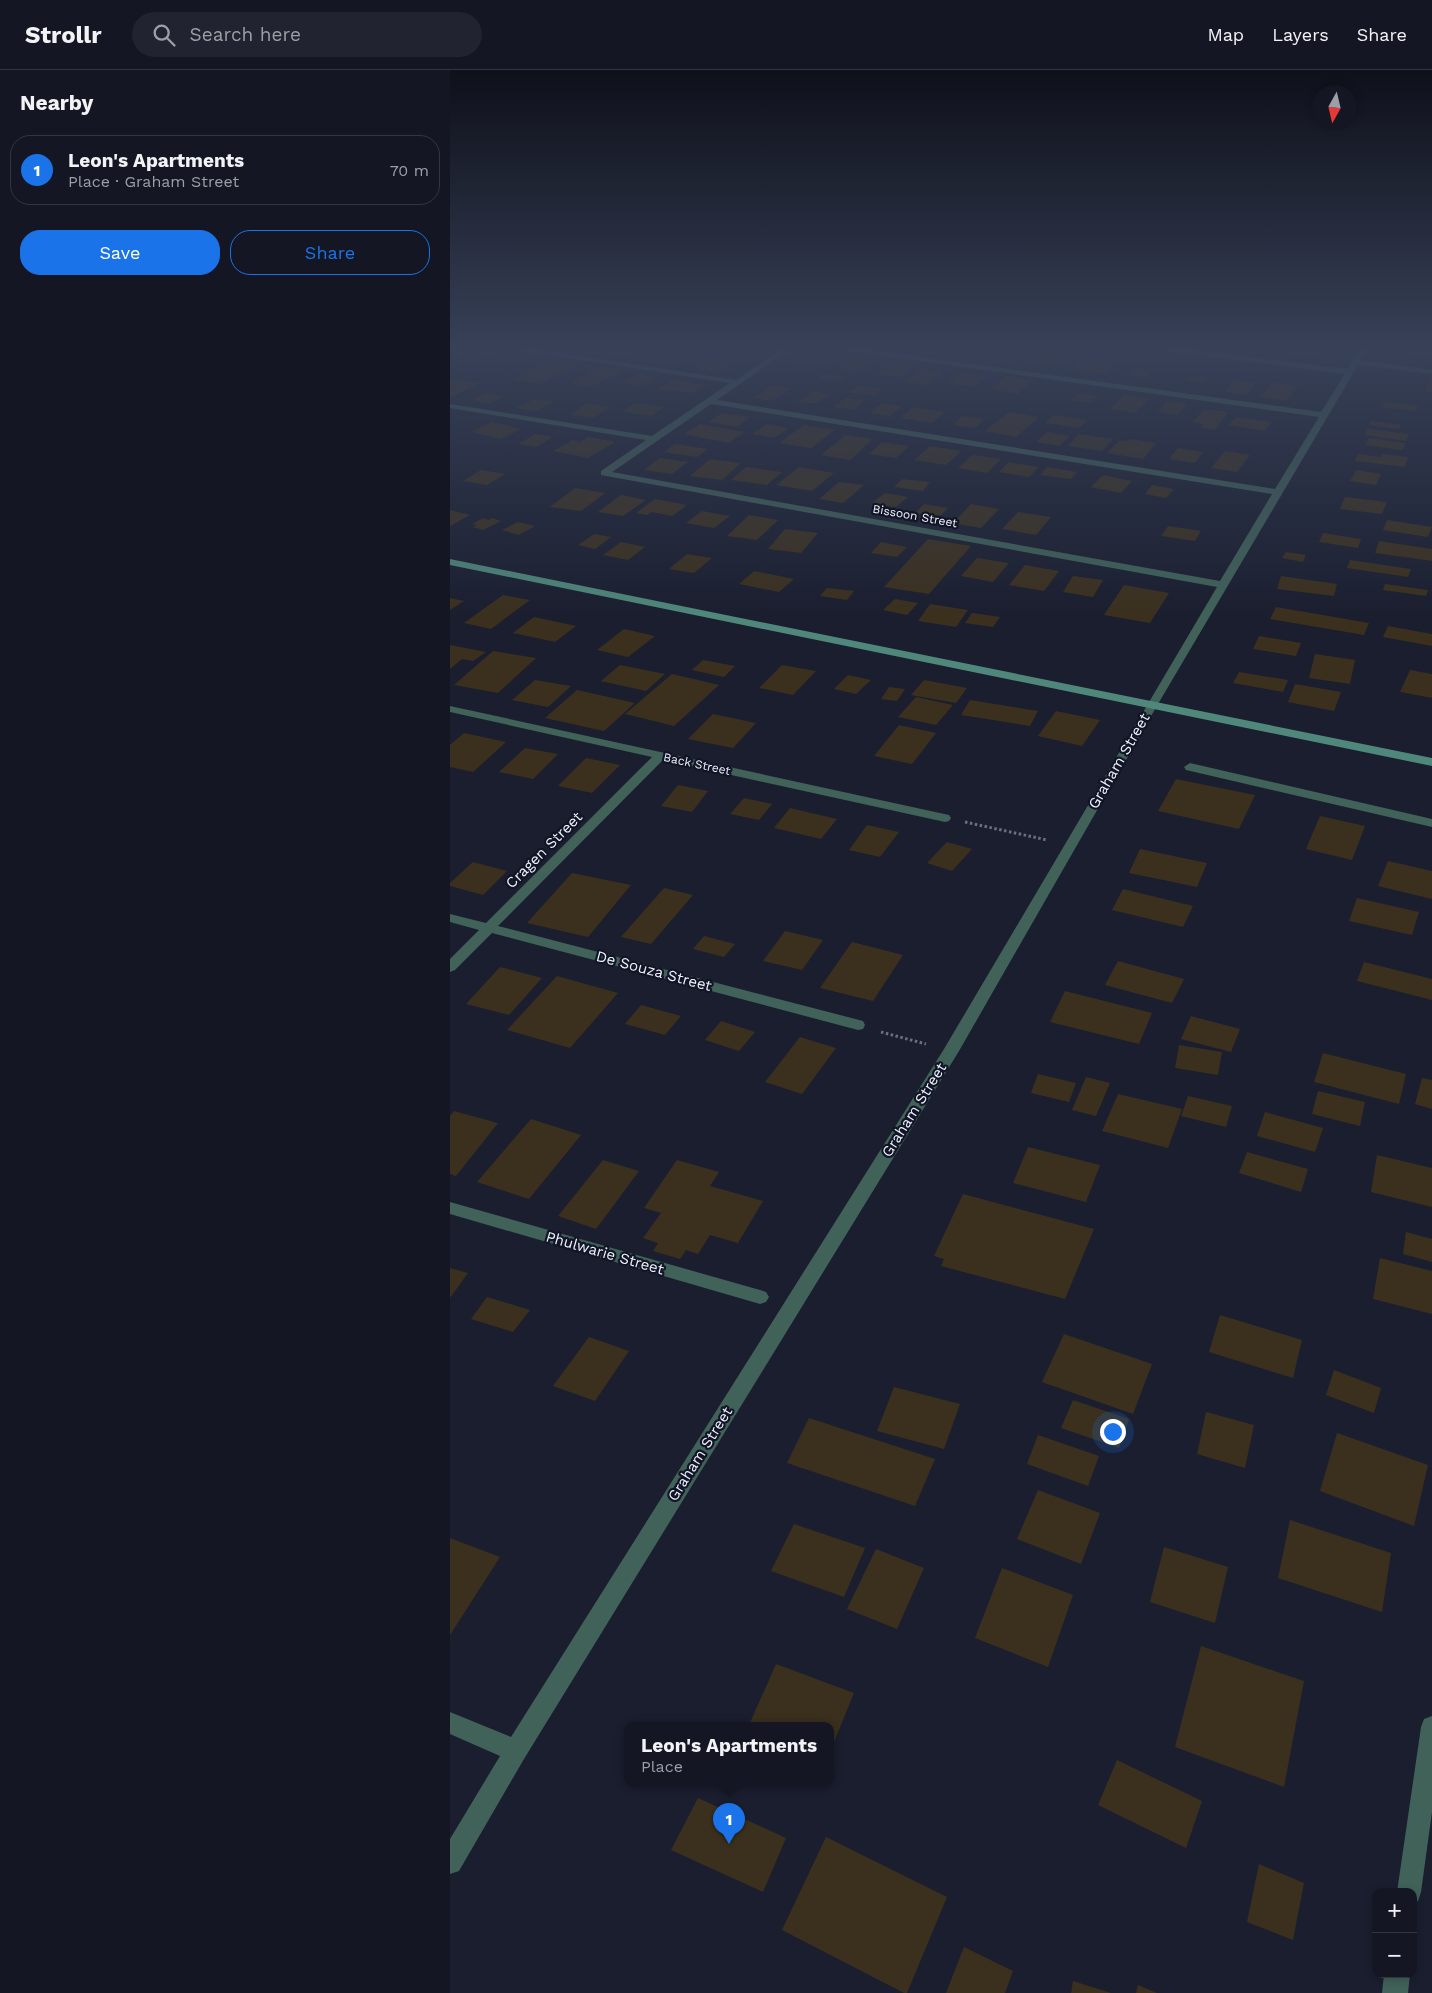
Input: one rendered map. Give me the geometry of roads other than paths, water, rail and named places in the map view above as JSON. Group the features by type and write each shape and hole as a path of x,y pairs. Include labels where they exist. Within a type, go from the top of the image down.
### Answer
{"main road":[{"path":"450,562 1432,762"}],"street":[{"name":"Bissoon Street","path":"654,439 604,473 1223,585"},
{"path":"946,439 1278,492"},
{"name":"Graham Street","path":"450,1862 516,1751 951,1051 1152,704 1310,439"},
{"name":"Back Street","path":"450,709 945,818"},
{"name":"Cragen Street","path":"450,967 660,756"},
{"path":"1190,767 1432,823"},
{"name":"De Souza Street","path":"450,918 858,1025"},
{"name":"Phulwarie Street","path":"450,1208 760,1297"},
{"path":"450,1723 516,1751"},
{"path":"1410,1888 1432,1727"},
{"path":"1395,1993 1397,1978"}],"place":[{"name":"Leon's Apartments","path":"729,1844"}]}
